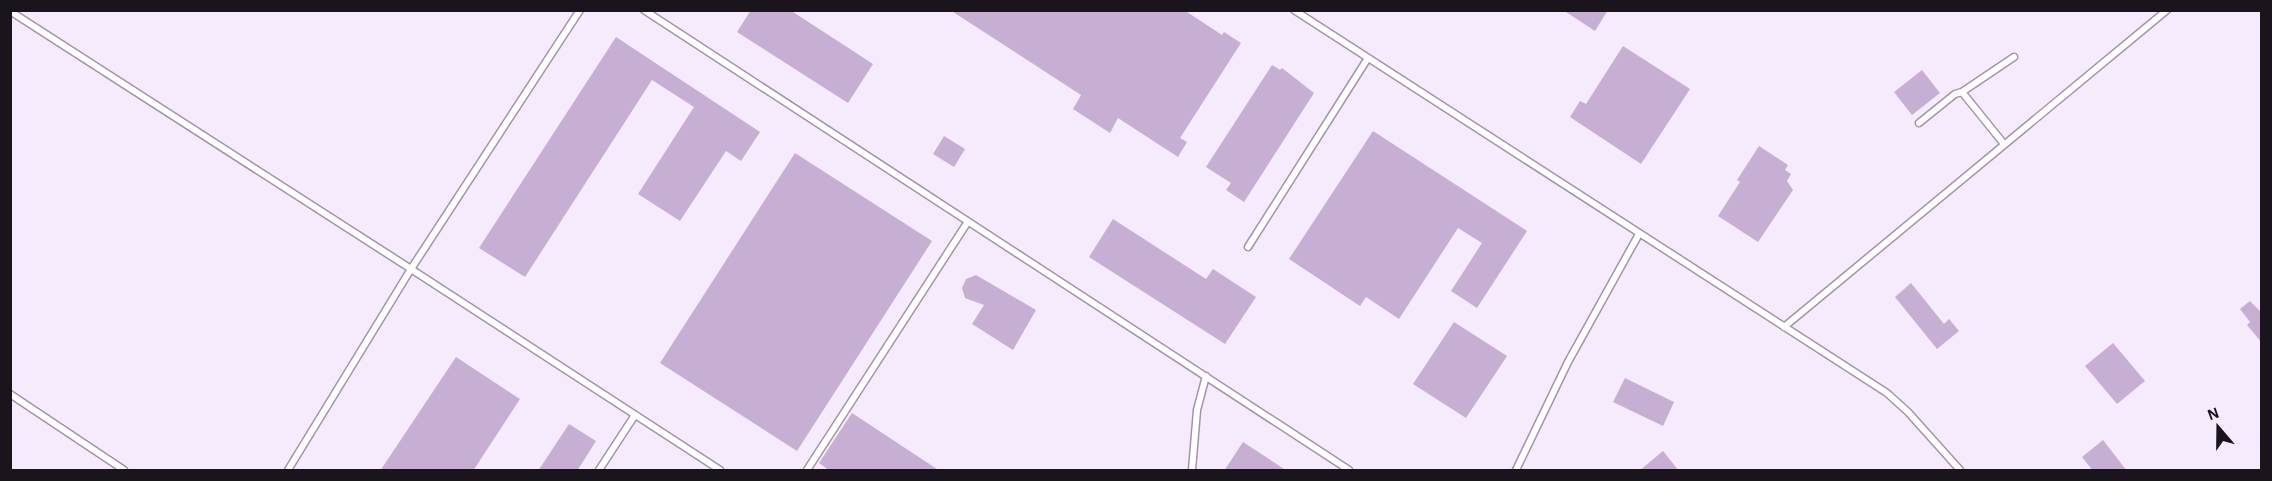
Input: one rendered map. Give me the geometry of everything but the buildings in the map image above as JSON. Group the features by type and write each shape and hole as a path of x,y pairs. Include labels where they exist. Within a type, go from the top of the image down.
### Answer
{"lane":[{"path":"288,471 411,268 580,10"},
{"path":"644,10 1349,471"},
{"path":"1294,10 1887,393 1908,412 1960,471"},
{"path":"1784,327 2167,10"},
{"path":"10,11 411,268 720,471"},
{"path":"1919,123 1955,94 1962,92 2014,57"},
{"path":"1248,246 1368,58"},
{"path":"1962,92 2004,144"},
{"path":"807,471 968,223"},
{"path":"1516,471 1568,362 1639,234"},
{"path":"1192,471 1197,410 1206,376"},
{"path":"10,394 124,471"},
{"path":"598,471 635,415"}]}
